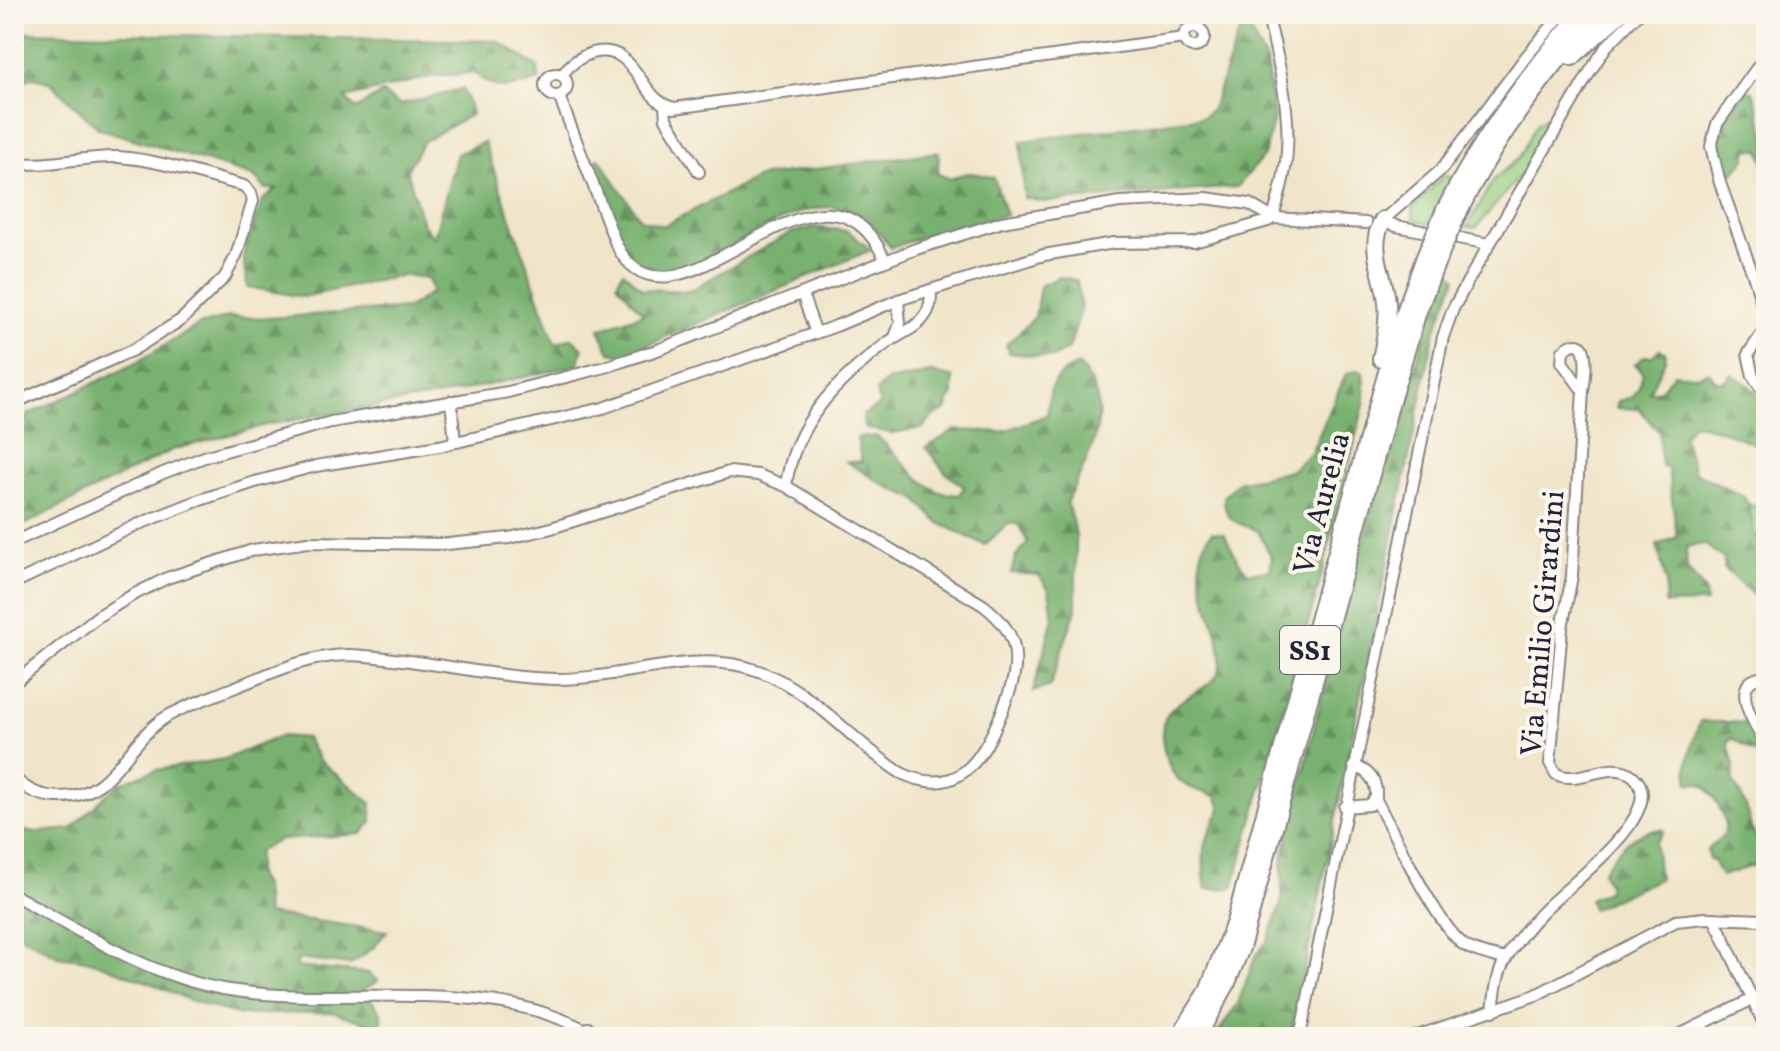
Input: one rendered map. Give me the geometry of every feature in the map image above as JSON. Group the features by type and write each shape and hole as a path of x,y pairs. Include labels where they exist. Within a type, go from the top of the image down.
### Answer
{"highway":[{"name":"Via Aurelia","path":"1179,1037 1207,993 1229,942 1398,335 1478,150 1543,58 1581,14"},
{"name":"Via Aurelia","path":"1452,212 1538,85 1597,14"},
{"path":"1495,146 1569,60 1619,14"},
{"path":"1344,529 1385,339 1386,298 1375,247 1376,235 1383,220"},
{"name":"Via Aurelia","path":"1197,1037 1226,985 1253,908 1431,259"}],"street":[{"path":"1184,38 1189,46 1200,44 1203,36 1198,28 1199,14"},
{"path":"1267,14 1283,90 1288,143 1285,175 1273,218"},
{"path":"1489,244 1396,226 1383,220 1441,170 1562,14"},
{"path":"1300,1037 1437,358 1453,309 1598,59 1638,14"},
{"path":"1184,38 1188,30 1198,28"},
{"path":"559,96 549,93 545,84 550,75 562,75 588,54 602,52 615,53 631,65 653,98 665,106 693,105 1184,38"},
{"path":"1766,55 1717,124 1711,146 1720,183 1756,283 1766,321"},
{"path":"559,96 567,88 567,81 562,75"},
{"path":"559,96 616,244 625,259 637,269 659,276 686,273 791,220 818,214 837,216 862,227 885,260"},
{"path":"665,106 666,119 699,172"},
{"path":"14,163 45,165 101,158 135,160 244,186 251,193 253,203 236,256 225,277 181,320 133,350 14,403"},
{"path":"14,542 155,476 207,456 331,422 508,392 615,364 885,260 1002,222 1120,202 1226,200 1249,204 1273,218"},
{"path":"14,583 139,524 218,494 316,466 455,442 603,408 816,333 898,300 1067,250 1124,243 1194,242 1273,218 1366,223"},
{"path":"786,486 794,448 810,417 842,381 926,315 931,290"},
{"path":"802,294 816,333"},
{"path":"894,338 900,324 898,300"},
{"path":"1766,328 1749,350 1748,358 1753,376 1766,396"},
{"name":"Via Emilio Girardini","path":"1493,1011 1505,959 1544,909 1623,837 1636,817 1640,803 1639,784 1625,772 1609,770 1568,778 1556,774 1551,767 1562,628 1572,576 1583,391"},
{"path":"451,401 455,442"},
{"path":"14,683 97,617 131,596 167,578 253,550 308,542 447,544 509,538 548,529 729,472 758,475 786,486 983,605 1007,630 1015,651 1012,685 986,747 965,771 934,781 906,775 792,689 764,673 736,665 693,662 598,677 551,678 343,655 318,657 289,666 168,716 144,735 105,782 85,793 64,797 39,795 14,778"},
{"path":"1766,677 1757,678 1751,683 1746,701 1751,719 1766,743"},
{"path":"1354,766 1371,776 1376,786 1376,800 1437,912 1456,938 1471,949 1505,959"},
{"path":"1345,807 1367,806 1376,800"},
{"path":"14,895 155,969 202,984 278,994 495,1000 546,1012 593,1035"},
{"path":"1414,1037 1536,995 1672,923 1690,918 1766,920"},
{"path":"1714,918 1766,1028"},
{"path":"1675,1037 1753,999"}],"green space":[{"path":"1249,29 1266,61 1274,118 1264,156 1237,187 1043,202 1024,198 1021,141 1203,117 1212,109 1239,33"},
{"path":"14,32 498,41 538,67 539,80 505,88 490,84 474,73 434,76 345,98 356,109 382,93 400,105 463,89 472,114 423,142 407,170 423,224 434,237 457,154 484,142 555,344 572,338 583,348 578,365 438,396 270,424 172,450 14,530 14,429 29,414 132,365 199,325 229,317 269,318 408,308 432,292 428,279 405,275 303,297 247,287 243,255 262,201 277,189 266,189 253,176 98,128 51,83 34,77 14,84"},
{"path":"1745,91 1753,91 1766,136 1766,170 1760,150 1748,149 1746,158 1733,174 1723,172 1718,146 1720,128"},
{"path":"1547,117 1555,121 1529,165 1476,228 1467,227 1494,179 1519,158 1537,123"},
{"path":"939,152 938,174 951,179 972,173 994,178 1006,215 929,234 891,248 862,216 833,207 802,212 770,225 707,259 677,270 650,270 627,254 593,163 599,158 640,219 663,226 758,177"},
{"path":"1443,176 1449,176 1451,184 1427,224 1413,218 1413,208"},
{"path":"814,227 848,231 871,250 624,355 610,352 599,329 643,314 617,283 623,271 642,289 689,291 790,233"},
{"path":"1451,271 1456,278 1434,334 1291,1037 1215,1037 1238,1003 1256,955 1268,940 1282,901 1282,863 1342,610 1440,283 1446,272"},
{"path":"1059,277 1077,280 1081,311 1069,348 1053,358 1010,353 1006,345 1035,317 1040,286"},
{"path":"1660,349 1666,353 1665,360 1649,392 1661,390 1674,373 1698,376 1708,372 1716,381 1725,381 1732,374 1753,389 1764,403 1767,421 1765,447 1693,424 1683,436 1695,472 1744,497 1755,536 1764,536 1766,530 1766,607 1724,568 1724,559 1704,544 1686,547 1687,569 1705,591 1706,603 1665,604 1666,581 1657,545 1677,537 1668,469 1661,465 1659,432 1639,409 1616,408 1618,401 1633,397 1639,387 1643,372 1635,364"},
{"path":"1079,365 1093,387 1098,416 1087,460 1067,501 1076,535 1076,609 1050,686 1033,692 1053,618 1049,590 1039,575 1011,573 1016,556 1028,543 1018,524 1008,523 985,545 939,523 915,498 886,486 845,461 862,462 857,438 876,436 931,487 942,493 959,495 964,487 945,472 926,448 955,430 1002,432 1047,415 1053,384 1062,374"},
{"path":"1357,370 1363,373 1365,400 1322,574 1233,888 1206,889 1203,866 1205,848 1221,809 1216,796 1178,780 1169,766 1162,735 1165,719 1173,708 1208,684 1217,675 1221,662 1220,646 1201,579 1203,547 1212,532 1224,534 1248,573 1270,570 1272,558 1258,531 1229,517 1224,497 1238,482 1290,471 1311,453 1346,374"},
{"path":"930,373 953,377 953,394 945,411 933,416 923,428 892,433 864,428 863,415 880,405 876,392 887,381"},
{"path":"1748,504 1766,510 1764,536 1754,536"},
{"path":"1700,721 1748,724 1766,745 1766,760 1732,738 1728,744 1734,765 1733,781 1760,843 1763,863 1721,876 1713,860 1709,860 1707,850 1724,834 1724,820 1711,793 1702,785 1689,783 1690,752"},
{"path":"281,736 306,738 319,760 371,803 372,822 361,834 279,840 258,852 257,875 264,887 266,914 387,931 373,948 350,965 298,959 296,967 368,973 378,981 363,990 381,1012 382,1028 333,1012 239,1015 189,1000 87,960 58,956 14,932 14,830 37,832 71,829 117,784 156,770 225,759"},
{"path":"1664,831 1655,843 1659,879 1592,909 1589,899 1607,891 1609,886 1602,872 1614,855 1634,837"}]}
